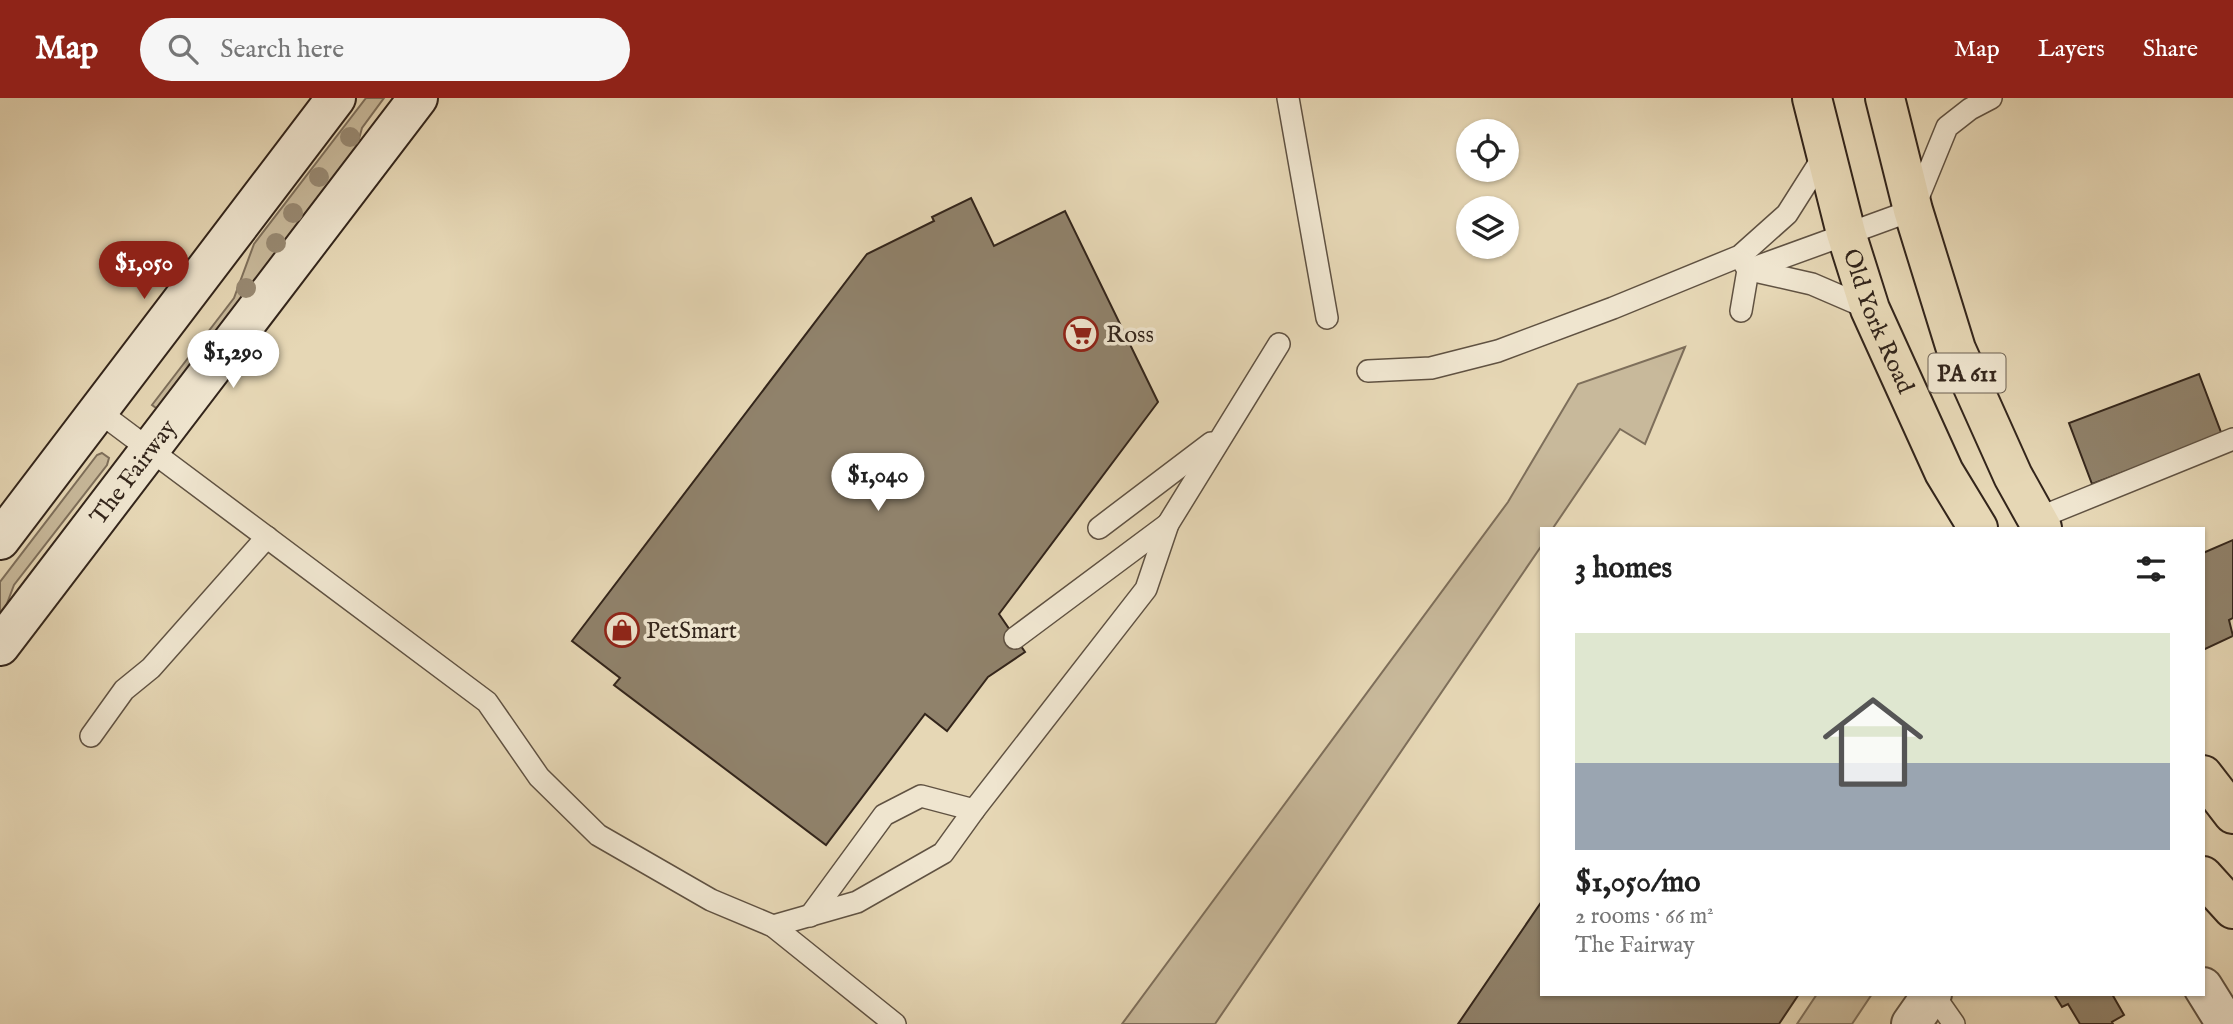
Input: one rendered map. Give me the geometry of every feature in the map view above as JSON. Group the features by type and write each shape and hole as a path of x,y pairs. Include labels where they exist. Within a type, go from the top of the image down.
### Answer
{"highway":[{"name":"Old York Road","path":"1812,98 1846,233 1870,309 1944,472 1977,527"},
{"name":"PA 611","path":"1885,98 1913,210 1956,349 2013,476 2039,524"},
{"path":"2205,778 2233,814"},
{"path":"2205,878 2233,909"}],"main road":[{"path":"0,540 336,98"},
{"name":"The Fairway","path":"0,646 418,98"},
{"path":"2205,990 2225,1024"},
{"path":"1911,1024 1931,996"}],"lane":[{"path":"1288,98 1327,318"},
{"path":"1368,371 1431,368 1498,351 1744,263 1913,210 1947,127 1970,109 1991,98"},
{"path":"1741,311 1744,263 1787,214 1825,154"},
{"path":"1744,263 1765,272 1812,284 1870,309"},
{"path":"773,926 857,902 943,853 1146,589 1168,524 1279,344"},
{"path":"98,411 487,702 539,777 598,835 711,900 773,926 895,1024"},
{"path":"1099,528 1221,435"},
{"path":"2039,524 2233,439"},
{"path":"1015,638 1168,524"},
{"path":"90,736 124,690 151,668 267,537"},
{"path":"810,916 884,815 921,796 974,810"},
{"path":"1933,996 1954,1024"}],"shaded area":[{"path":"366,98 384,98 362,128 351,168 163,413 152,405 234,298 254,244"},
{"path":"1685,347 1645,444 1620,429 1554,527 1540,527 1540,548 1215,1024 1122,1024 1508,502 1578,384"},
{"path":"102,453 109,458 107,465 14,585 0,622 0,582 97,455"},
{"path":"1816,996 1871,996 1852,1024 1797,1024"}],"building":[{"path":"971,198 994,246 1065,211 1158,402 999,614 1025,652 988,677 947,731 925,714 826,845 614,685 620,678 572,641 867,254 934,221 932,217"},
{"path":"2199,374 2222,435 2092,484 2069,423"},
{"path":"2233,540 2233,618 2229,620 2233,636 2205,649 2205,552"},
{"path":"1540,904 1540,996 1798,996 1779,1024 1458,1024"},
{"path":"2055,996 2113,996 2124,1015 2112,1022 2113,1024 2080,1024 2068,1004 2062,1007"}],"place":[{"name":"Ross","path":"1081,334"},
{"name":"PetSmart","path":"622,630"}]}
